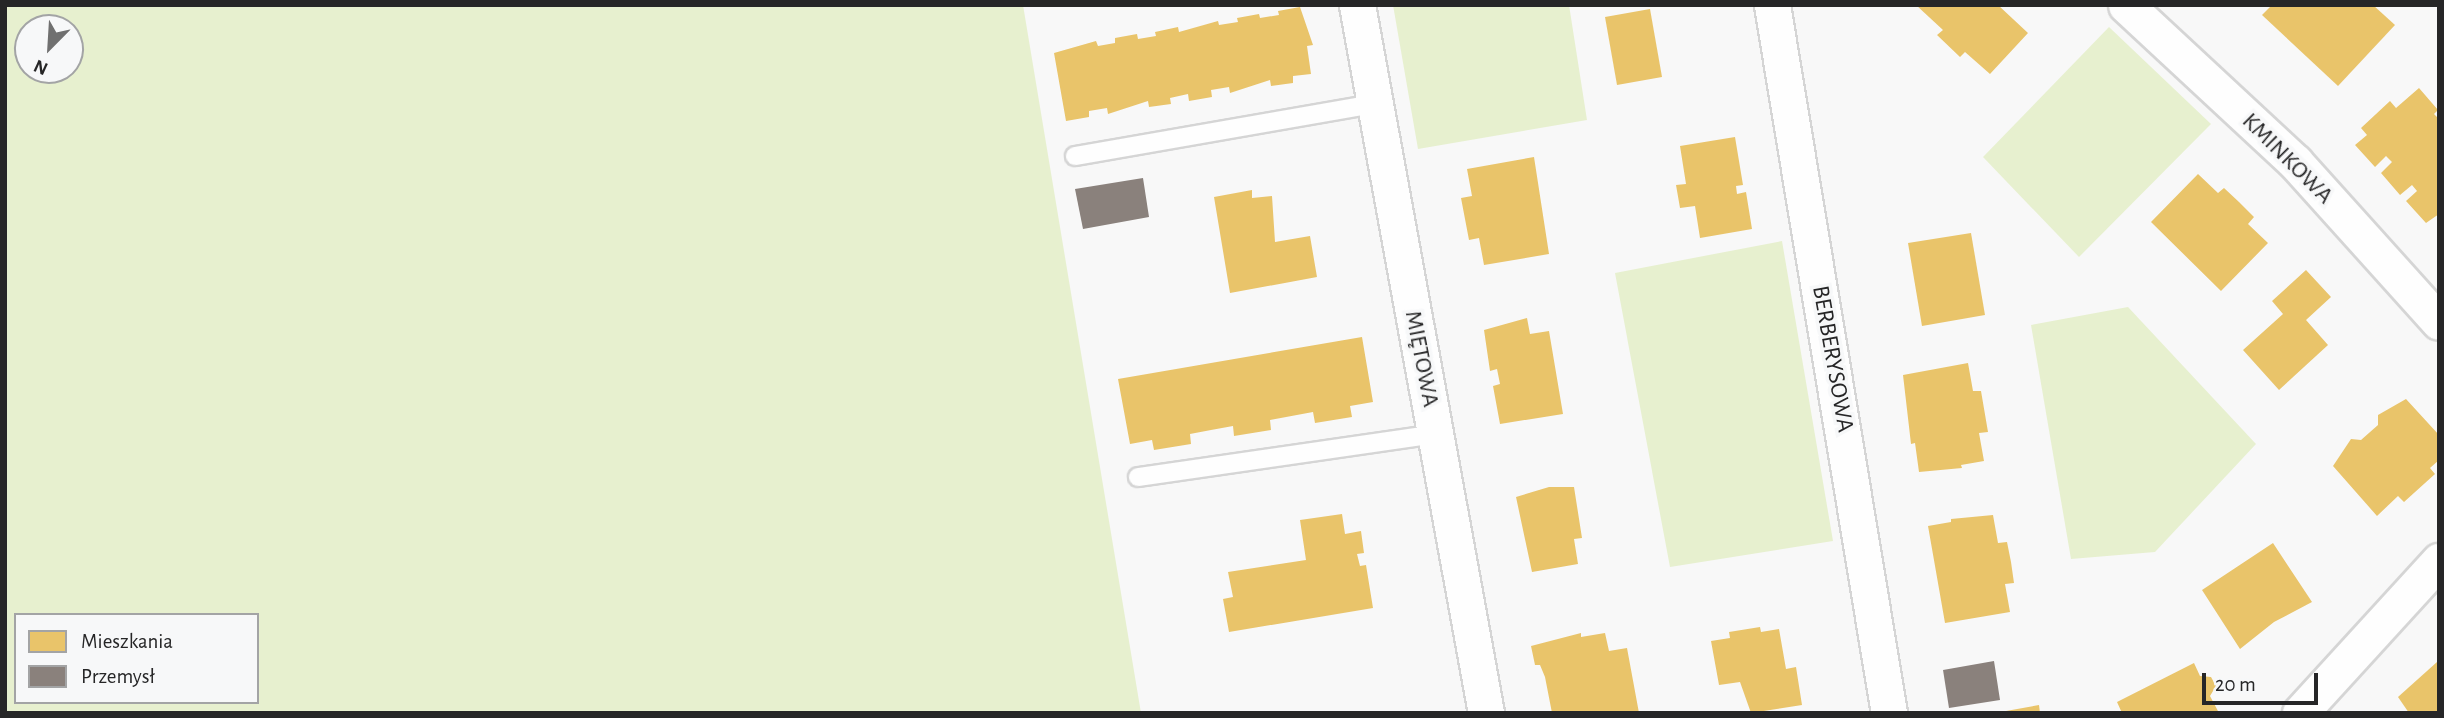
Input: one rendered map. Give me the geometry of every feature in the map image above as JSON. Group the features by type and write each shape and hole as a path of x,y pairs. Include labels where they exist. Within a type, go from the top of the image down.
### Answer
{"street":[{"name":"MIĘTOWA","path":"1357,5 1372,104 1486,713"},
{"name":"BERBERYSOWA","path":"1772,5 1889,713"},
{"name":"KMINKOWA","path":"2126,5 2295,162 2439,322"},
{"path":"2300,713 2439,561"}],"lane":[{"path":"1075,156 1372,104"},
{"path":"1138,477 1435,434"}],"green space":[{"path":"5,5 1023,5 1141,713 5,713"},
{"path":"1393,5 1569,5 1587,120 1418,149"},
{"path":"2109,27 2211,124 2079,257 1983,157"},
{"path":"1782,241 1833,541 1670,567 1615,273"},
{"path":"2128,307 2256,444 2155,552 2071,559 2031,325"}],"building: Mieszkania":[{"path":"1916,5 1998,5 2028,33 1990,74 1965,52 1960,57 1937,35 1943,30"},
{"path":"2272,5 2373,5 2395,25 2338,86 2262,15"},
{"path":"1300,7 1313,45 1307,46 1311,74 1293,76 1293,83 1271,86 1270,80 1230,93 1229,87 1211,90 1212,97 1189,101 1188,94 1170,98 1171,104 1149,107 1148,101 1108,114 1107,108 1089,111 1089,117 1066,121 1054,53 1096,41 1098,46 1115,43 1115,38 1137,34 1138,39 1156,36 1155,32 1178,27 1179,32 1218,21 1219,25 1238,22 1237,18 1259,14 1260,18 1279,15 1278,11"},
{"path":"1650,9 1662,77 1617,85 1605,17"},
{"path":"2419,88 2438,110 2434,114 2439,119 2439,214 2426,223 2406,201 2417,191 2412,185 2400,195 2381,173 2392,162 2386,156 2375,167 2355,145 2367,135 2361,128 2390,101 2396,108"},
{"path":"1735,137 1743,185 1736,186 1737,194 1746,192 1752,229 1700,238 1695,206 1680,208 1676,185 1686,184 1680,146"},
{"path":"1534,157 1549,254 1484,265 1479,238 1469,240 1461,198 1472,196 1467,169"},
{"path":"2198,174 2218,193 2224,188 2239,202 2254,217 2248,224 2268,243 2221,291 2151,222"},
{"path":"1252,190 1252,198 1272,196 1275,242 1310,236 1317,277 1230,293 1214,197"},
{"path":"1971,233 1985,315 1922,326 1908,243"},
{"path":"2306,270 2331,297 2306,320 2328,345 2279,390 2243,350 2283,314 2272,301"},
{"path":"1527,318 1530,334 1549,331 1563,414 1500,424 1493,386 1500,384 1497,369 1490,371 1484,330"},
{"path":"1362,337 1373,402 1350,406 1352,417 1315,423 1313,412 1270,420 1271,430 1234,436 1233,426 1190,434 1191,444 1154,450 1152,440 1130,444 1118,379"},
{"path":"1968,363 1973,391 1981,391 1988,432 1979,433 1984,461 1961,465 1962,468 1919,472 1915,443 1911,444 1903,375"},
{"path":"2406,399 2439,435 2439,460 2430,468 2435,474 2404,502 2398,496 2377,516 2333,466 2351,439 2361,440 2378,425 2378,415"},
{"path":"1549,487 1574,487 1582,538 1574,539 1578,564 1532,572 1516,497"},
{"path":"1342,514 1345,534 1361,531 1364,553 1357,554 1360,566 1366,565 1373,608 1229,632 1223,599 1233,597 1228,572 1306,560 1300,520"},
{"path":"1993,515 1998,543 2007,542 2011,562 2014,583 2005,584 2010,612 1945,623 1928,526 1951,522 1951,519"},
{"path":"2273,543 2312,602 2274,622 2240,649 2202,590"},
{"path":"1760,627 1761,632 1779,629 1786,669 1796,667 1802,705 1751,713 1740,682 1719,685 1711,641 1730,638 1729,632"},
{"path":"1581,633 1581,637 1605,633 1609,651 1627,648 1639,713 1552,713 1545,677 1540,665 1535,665 1531,646"},
{"path":"2437,662 2439,713 2409,713 2398,697"},
{"path":"2194,663 2200,676 2211,677 2216,686 2210,696 2219,713 2122,713 2117,702"},
{"path":"2039,705 2040,713 2006,713 2006,711"}],"building: Przemysł":[{"path":"1143,178 1149,217 1083,229 1075,189"},
{"path":"1994,661 2000,700 1949,708 1943,670"}]}
